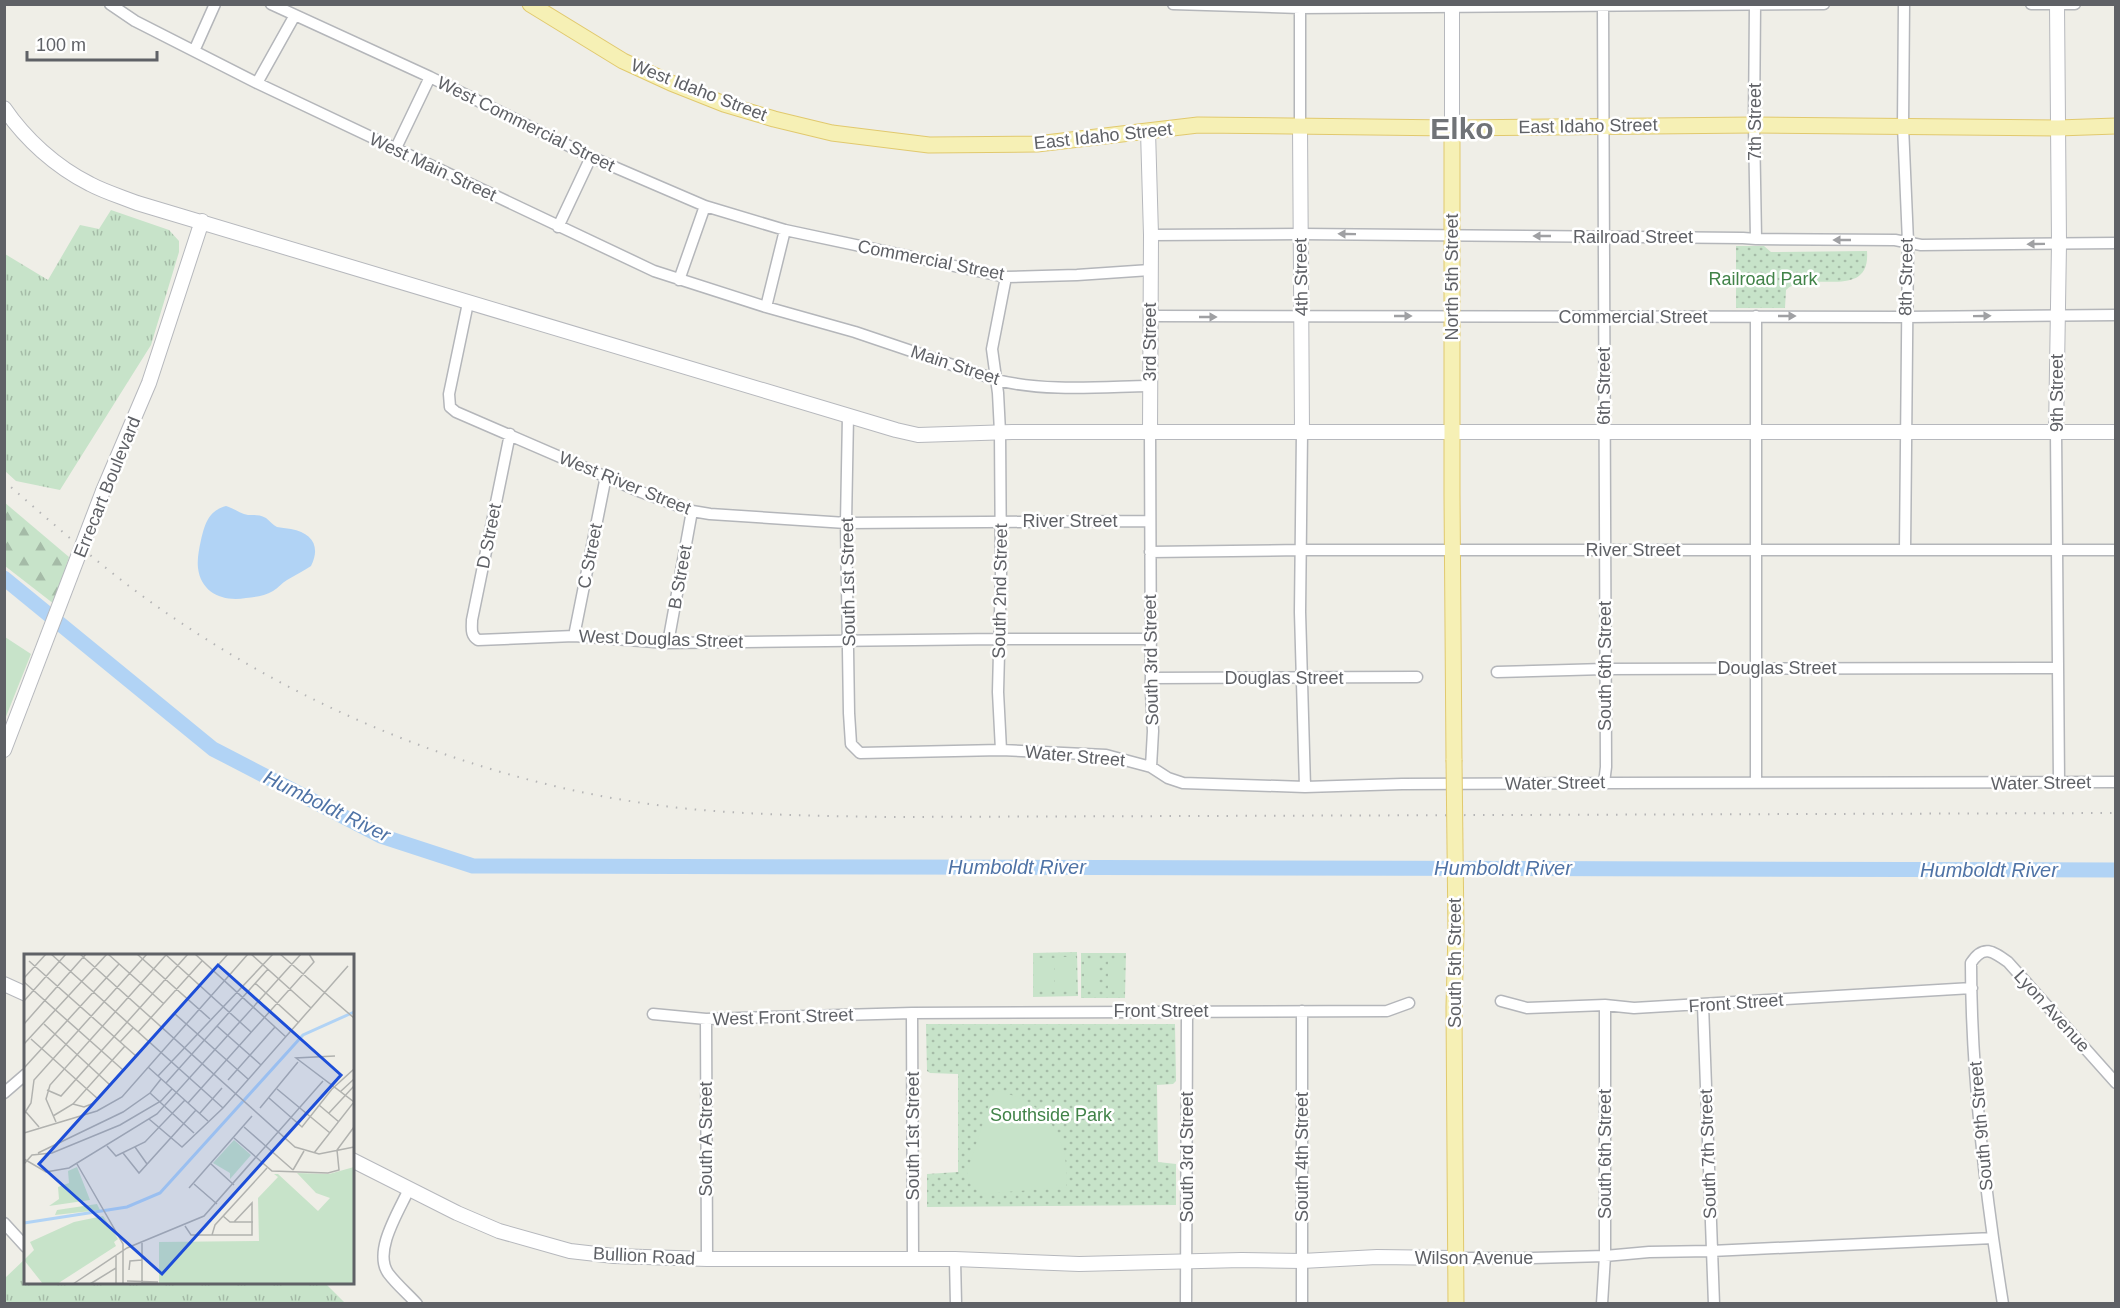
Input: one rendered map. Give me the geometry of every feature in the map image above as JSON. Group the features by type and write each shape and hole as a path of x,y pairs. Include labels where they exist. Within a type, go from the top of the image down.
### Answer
{"main road":[{"name":"West Idaho Street","path":"530,4 606,52 671,83 724,104 812,128"},
{"name":"East Idaho Street","path":"812,128 884,140 965,146 1037,144 1198,125 1452,128 1754,125 2058,128 2115,126"},
{"name":"North 5th Street","path":"1452,128 1452,550"},
{"name":"South 5th Street","path":"1452,550 1456,932 1454,1258 1456,1304"}],"street":[{"name":"West Main Street","path":"110,4 135,21 257,83 558,227 654,271 766,307"},
{"path":"194,51 215,4"},
{"name":"West Commercial Street","path":"271,4 430,77 591,157 705,206 785,230"},
{"path":"1173,4 1603,7 1824,4"},
{"name":"8th Street","path":"1904,4 1903,126 1908,242 1904,432 1905,550"},
{"path":"2031,4 2076,4"},
{"name":"North 5th Street","path":"1452,5 1452,128"},
{"name":"7th Street","path":"1755,5 1756,239"},
{"name":"9th Street","path":"2057,5 2059,243 2056,432 2059,782"},
{"name":"4th Street","path":"1300,6 1302,550"},
{"name":"6th Street","path":"1603,7 1604,550"},
{"path":"257,83 295,15"},
{"path":"395,150 430,77"},
{"path":"4,108 40,150 62,167 89,184 138,203 918,435 1000,432 2115,432"},
{"name":"3rd Street","path":"1148,131 1151,235 1150,552"},
{"path":"558,227 591,157"},
{"path":"679,280 705,206"},
{"name":"Errecart Boulevard","path":"4,750 104,491 149,383 202,221"},
{"path":"766,307 785,230"},
{"name":"Commercial Street","path":"785,230 1006,277 1150,270"},
{"name":"Railroad Street","path":"1151,235 1743,237 1895,240 1921,245 2115,243"},
{"name":"South 2nd Street","path":"1001,750 998,692 1000,432 997,380 992,349 1006,277"},
{"name":"West River Street","path":"468,303 449,394 450,406 465,417 510,434 641,492 692,510 710,514 846,523"},
{"name":"Main Street","path":"766,307 845,328 1017,385 1149,387"},
{"name":"Commercial Street","path":"1150,316 2115,315"},
{"path":"1756,316 1756,782"},
{"name":"South 1st Street","path":"848,416 846,523 849,713 853,748"},
{"name":"D Street","path":"474,638 471,631 472,620 510,434"},
{"name":"C Street","path":"574,636 606,476"},
{"name":"B Street","path":"668,643 692,510"},
{"name":"River Street","path":"846,523 1150,521"},
{"path":"1302,550 1301,678 1305,787"},
{"name":"South 6th Street","path":"1604,550 1606,768 1604,783"},
{"name":"River Street","path":"1150,552 2115,550"},
{"name":"South 3rd Street","path":"1150,552 1153,731 1151,767"},
{"name":"West Douglas Street","path":"474,638 478,640 574,636 668,643 849,641"},
{"path":"849,641 1151,639"},
{"name":"Douglas Street","path":"1497,672 1605,669 2058,668"},
{"name":"Douglas Street","path":"1151,678 1417,677"},
{"name":"Water Street","path":"853,748 860,753 870,754 1001,750 1106,756 1151,767 1168,778 1183,783 1305,787 1402,784 2115,782"},
{"name":"South 9th Street","path":"1982,952 1976,955 1971,963 1975,1058 1993,1238 2004,1304"},
{"name":"Lyon Avenue","path":"1982,952 1995,952 2008,962 2115,1083"},
{"path":"4,984 24,993"},
{"name":"Front Street","path":"1501,1001 1527,1008 1605,1005 1634,1008 1972,988"},
{"name":"Front Street","path":"912,1013 1387,1011 1409,1003"},
{"name":"South 6th Street","path":"1602,1304 1605,1256 1605,1005"},
{"name":"South 7th Street","path":"1703,1005 1714,1304"},
{"name":"South 3rd Street","path":"1186,1304 1187,1011"},
{"name":"South 4th Street","path":"1302,1011 1302,1304"},
{"name":"South 1st Street","path":"912,1013 913,1259"},
{"name":"West Front Street","path":"653,1014 706,1019 912,1013"},
{"name":"South A Street","path":"706,1019 707,1259"},
{"path":"4,1093 24,1076"},
{"name":"Bullion Road","path":"354,1161 499,1231 570,1251 614,1256 707,1259 955,1259"},
{"path":"409,1189 384,1244 382,1254 388,1272 417,1304"},
{"path":"4,1223 24,1245"},
{"name":"Wilson Avenue","path":"955,1259 1079,1264 1302,1261 1377,1257 1533,1258 1993,1238"},
{"path":"955,1259 956,1304"}],"green space":[{"path":"111,210 169,230 179,241 179,252 151,345 60,490 16,481 5,471 5,254 48,280 80,225 99,229"},
{"name":"Railroad Park","path":"1736,246 1764,246 1771,252 1867,251 1866,267 1859,276 1849,280 1796,284 1786,290 1785,308 1736,308"},
{"path":"4,502 69,557 54,604 5,566"},
{"path":"5,637 31,654 5,719"},
{"path":"1077,952 1078,996 1033,997 1033,953"},
{"path":"1081,953 1126,953 1125,998 1081,998"},
{"path":"1057,957 1076,957 1076,991 1057,991"},
{"path":"1034,958 1054,958 1054,991 1034,991"},
{"path":"1084,960 1099,960 1099,991 1084,991"},
{"path":"1108,960 1122,960 1123,991 1108,991"},
{"name":"Southside Park","path":"926,1024 1175,1024 1176,1081 1173,1084 1157,1085 1158,1162 1176,1164 1176,1205 927,1207 927,1174 958,1172 958,1074 927,1071"},
{"path":"994,1090 1022,1099 1034,1106 1052,1125 1066,1160 1066,1187 982,1194 969,1182 967,1172"},
{"path":"24,1260 24,1284 326,1284 345,1303 5,1303 5,1278"}],"water":[{"path":"226,506 248,515 266,518 277,527 298,531 309,537 315,547 311,566 263,595 229,599 208,590 200,577 198,568 202,534 211,515"}],"waterway":[{"name":"Humboldt River","path":"4,578 213,749 381,836 473,866 2116,870"}],"railway":[{"path":"4,481 84,550 146,599 226,651 286,685 348,716 477,765 611,798 680,808 732,812 890,817 2116,813"}],"district":[{"name":"Elko","path":"1462,128"}]}
